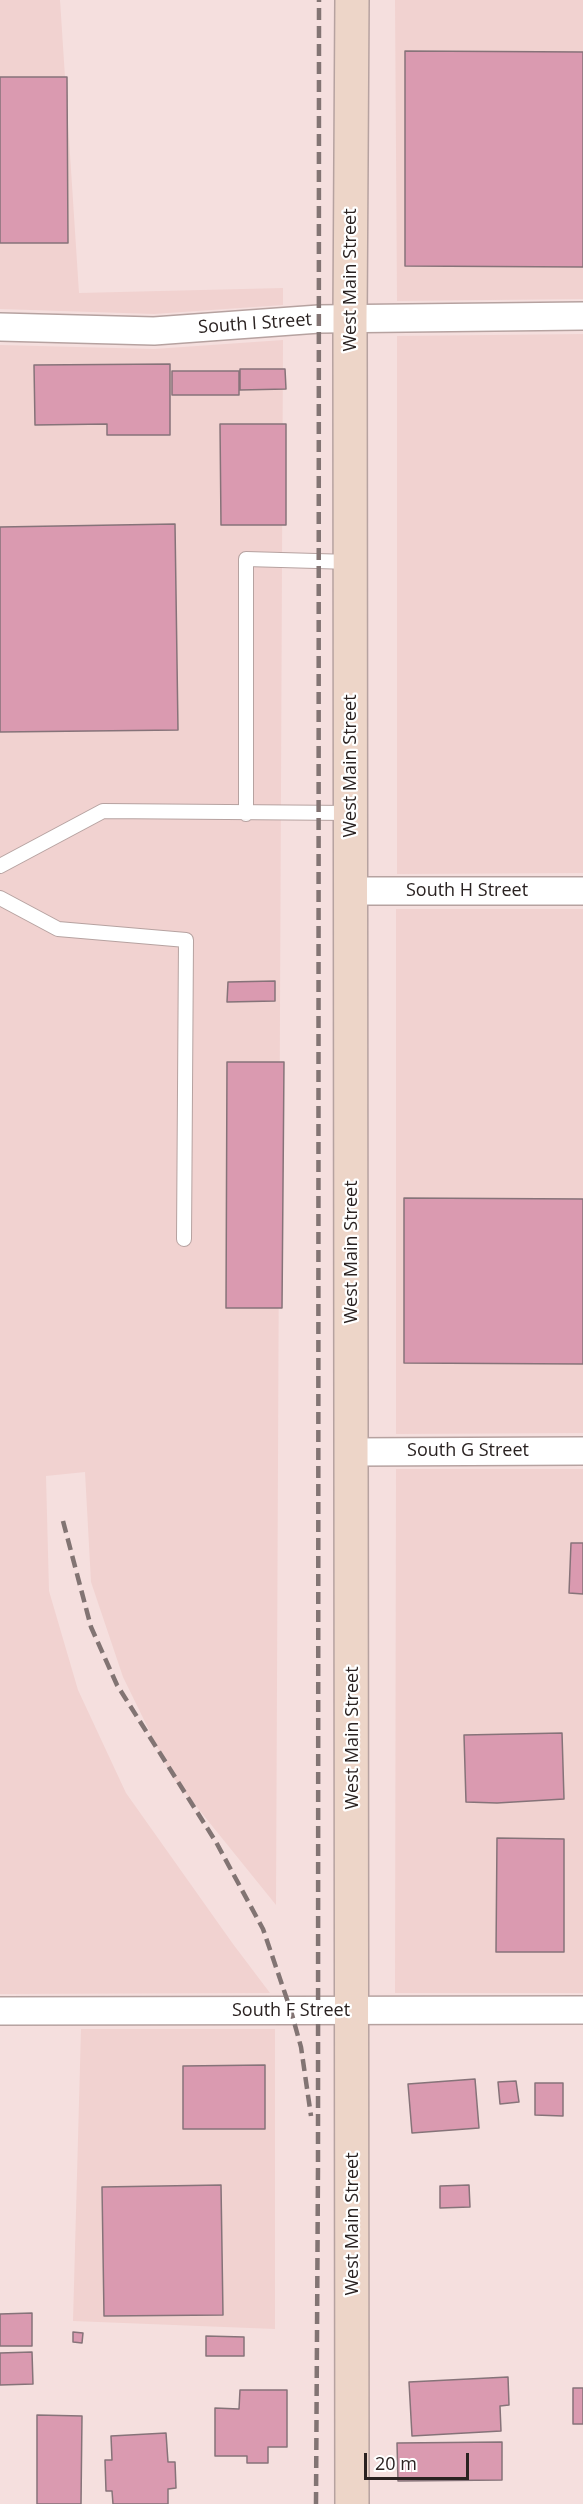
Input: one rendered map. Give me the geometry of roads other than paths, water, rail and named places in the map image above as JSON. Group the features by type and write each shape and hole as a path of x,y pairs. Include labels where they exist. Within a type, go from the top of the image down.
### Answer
{"main road":[{"name":"West Main Street","path":"352,0 350,319 352,2504"}],"street":[{"name":"South I Street","path":"0,327 154,332 319,319 583,316"},
{"name":"South H Street","path":"351,891 583,891"},
{"name":"South G Street","path":"352,1452 583,1451"},
{"name":"South F Street","path":"0,2012 583,2010"}],"lane":[{"path":"246,814 246,559 351,562"},
{"path":"0,866 103,811 246,814 351,813"},
{"path":"0,898 58,929 186,940 184,1239"}],"railway":[{"path":"316,2504 319,0"},
{"path":"63,1521 91,1627 117,1685 216,1842 263,1929 301,2047 311,2116"}]}
